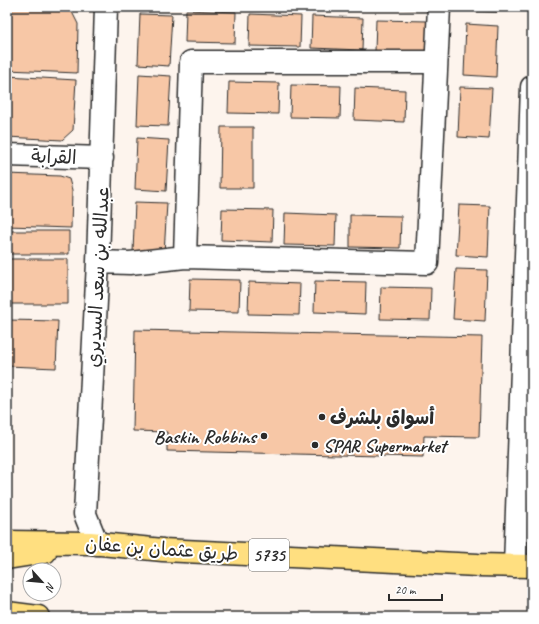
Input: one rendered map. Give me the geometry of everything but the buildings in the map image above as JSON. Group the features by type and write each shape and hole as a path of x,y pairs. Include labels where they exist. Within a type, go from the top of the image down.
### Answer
{"main road":[{"name":"طريق عثمان بن عفان","path":"7,542 97,544 163,550 523,566"},
{"path":"7,558 97,544"},
{"path":"7,613 38,617"}],"street":[{"name":"عبدالله بن سعد السديري","path":"97,544 85,514 98,262 106,7"},
{"path":"98,262 130,263 185,257 427,263 439,7"},
{"path":"185,257 191,62 436,62"},
{"path":"523,566 532,87"},
{"name":"القرابة","path":"7,155 102,158"}],"place":[{"name":"أسواق بلشرف","path":"322,417"},
{"name":"Baskin Robbins","path":"264,436"},
{"name":"SPAR Supermarket","path":"315,445"}]}
